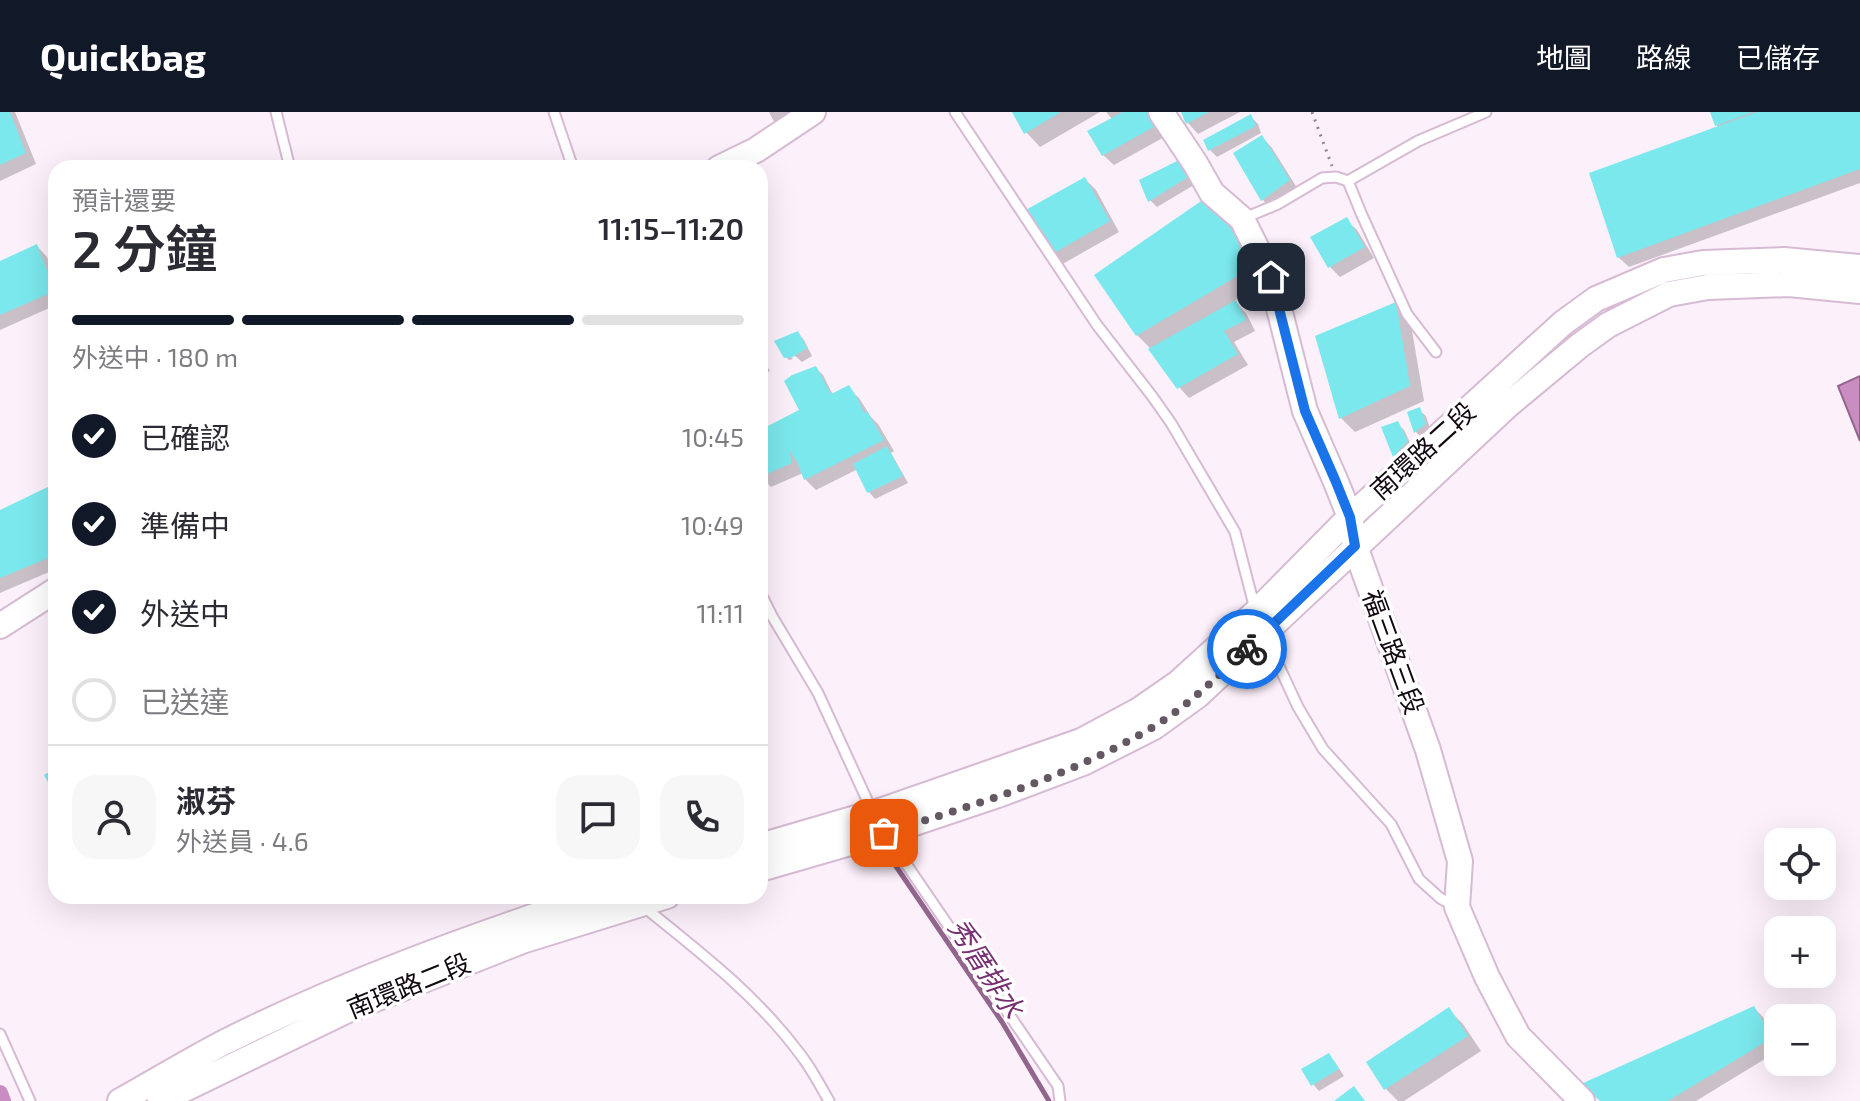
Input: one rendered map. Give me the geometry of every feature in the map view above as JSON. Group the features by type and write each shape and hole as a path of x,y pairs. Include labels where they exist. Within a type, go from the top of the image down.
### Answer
{"street":[{"path":"735,160 813,112"},
{"name":"福三路三段","path":"1161,112 1212,193 1242,219 1271,277 1305,411 1350,517 1355,546 1428,750 1460,861 1457,907 1487,977 1518,1036 1582,1101"},
{"name":"南環路二段","path":"1260,623 1350,517 1563,323 1596,299 1664,270 1703,263 1784,260 1860,267"},
{"name":"南環路二段","path":"768,866 1081,741 1139,710 1260,623 1355,546 1508,405 1608,325 1669,294 1708,287 1789,284 1860,291"},
{"path":"0,626 48,595"},
{"name":"南環路二段","path":"768,844 879,823"},
{"name":"南環路二段","path":"120,1101 221,1044 342,989 489,931 570,904"},
{"name":"南環路二段","path":"160,1101 350,1009 626,904"}],"lane":[{"path":"276,112 288,160"},
{"path":"554,112 570,160"},
{"path":"955,112 1097,325 1171,423 1235,532 1260,623 1298,707 1323,749 1391,824 1419,879 1440,898 1457,907"},
{"path":"1348,181 1418,141 1486,112"},
{"path":"1242,219 1278,204 1322,178 1336,177 1348,181 1407,314 1436,352"},
{"path":"768,608 818,693 879,823 1058,1086 1060,1101"},
{"path":"642,904 755,1001 801,1055 829,1101"},
{"path":"0,1034 30,1101"}],"path":[{"path":"1312,112 1336,177"}],"shaded area":[{"path":"1860,376 1860,441 1838,386"}],"building":[{"path":"0,112 10,112 26,153 0,165"},
{"path":"1012,112 1061,112 1024,134"},
{"path":"1123,112 1153,112 1159,124 1102,156 1087,131"},
{"path":"1181,112 1209,112 1186,124"},
{"path":"1710,112 1753,112 1715,126"},
{"path":"1757,112 1860,112 1860,169 1617,258 1589,173"},
{"path":"1251,114 1256,126 1208,151 1203,140"},
{"path":"1262,135 1290,180 1261,201 1233,153"},
{"path":"1179,160 1188,177 1148,202 1139,180"},
{"path":"1085,177 1110,221 1047,257 1022,212"},
{"path":"1207,197 1258,264 1136,336 1094,275"},
{"path":"1347,217 1365,247 1328,268 1310,237"},
{"path":"37,244 48,273 48,294 0,315 0,261"},
{"path":"1236,300 1246,320 1224,331 1238,354 1177,389 1148,349"},
{"path":"1396,302 1410,386 1339,419 1315,336"},
{"path":"798,331 807,348 793,357 784,358 774,341"},
{"path":"816,366 831,394 849,385 884,440 804,480 789,450 792,463 768,474 768,426 799,410 784,381"},
{"path":"1420,407 1426,424 1414,433 1407,412"},
{"path":"1398,421 1408,441 1393,457 1381,427"},
{"path":"887,446 903,476 867,493 853,464"},
{"path":"48,487 48,558 0,578 0,510"},
{"path":"1754,1006 1764,1024 1764,1043 1668,1101 1600,1101 1581,1084"},
{"path":"1449,1007 1468,1036 1384,1090 1366,1062"},
{"path":"1329,1053 1339,1069 1311,1086 1301,1069"},
{"path":"1354,1086 1365,1101 1334,1101"}],"waterway":[{"name":"秀厝排水","path":"889,856 1002,1022 1049,1101"},
{"path":"0,1093 3,1101"}],"way so far":[{"path":"884,833 1083,763 1154,727 1197,696 1247,649"}],"route":[{"path":"1247,649 1355,546 1350,517 1305,411 1271,277"}]}
